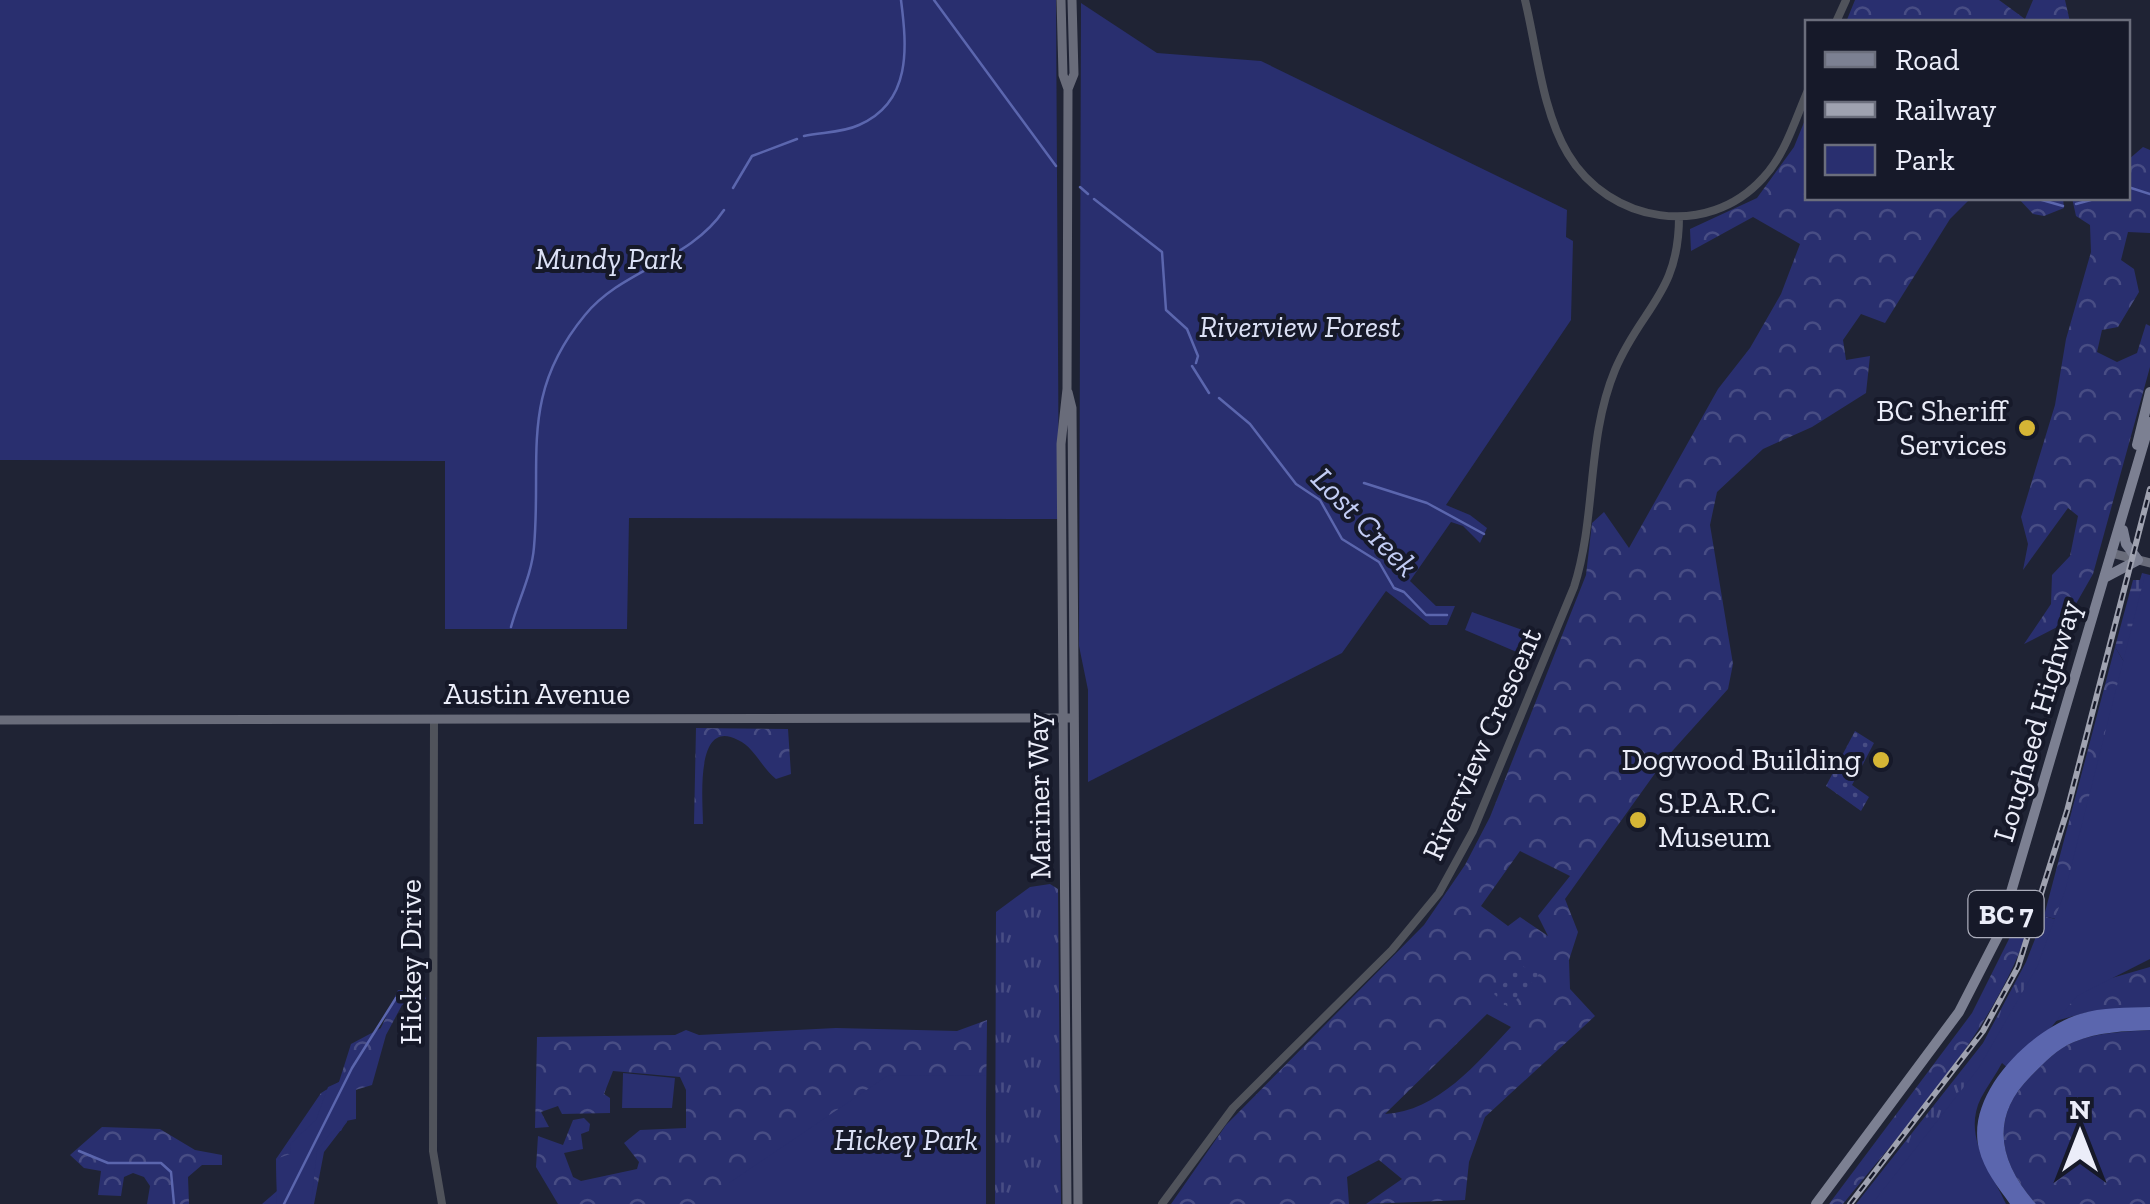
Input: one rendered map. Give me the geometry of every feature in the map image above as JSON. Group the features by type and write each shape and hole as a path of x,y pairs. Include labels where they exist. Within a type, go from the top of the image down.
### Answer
{"main road":[{"name":"Mariner Way","path":"1061,0 1063,75 1068,89 1067,389 1061,444 1062,699 1069,718 1064,737 1067,1204"},
{"name":"Mariner Way","path":"1068,89 1074,74 1072,0"},
{"name":"Mariner Way","path":"1067,389 1072,408 1069,718 1078,1204"},
{"name":"Lougheed Highway","path":"1816,1204 1921,1068 1982,971 2017,884 2104,579 2150,392"},
{"name":"Lougheed Highway","path":"2111,552 2150,422"},
{"path":"2122,523 2126,544 2144,561"},
{"path":"2111,552 2144,561"},
{"path":"2104,579 2144,561"},
{"path":"1062,699 1038,718 1064,737"},
{"name":"Austin Avenue","path":"0,720 1069,718"}],"street":[{"path":"1525,0 1557,130 1577,168 1622,205 1679,217 1730,204 1756,185 1779,155 1805,97"},
{"name":"Riverview Crescent","path":"1162,1204 1233,1108 1406,936 1464,850 1574,587 1583,552 1602,406 1623,353 1667,286 1677,255 1679,217"},
{"name":"Hickey Drive","path":"434,719 433,1144 442,1204"}],"green space":[{"name":"Mundy Park","path":"0,0 1056,0 1059,519 629,518 627,629 445,629 445,461 0,460"},
{"path":"1855,0 1999,0 2025,19 2033,0 2065,0 2070,20 1847,20"},
{"name":"Riverview Forest","path":"1081,3 1157,53 1261,61 1567,210 1566,237 1573,241 1571,320 1446,505 1470,515 1487,528 1480,543 1463,526 1451,522 1410,581 1436,606 1455,606 1447,625 1430,625 1386,591 1342,653 1088,782 1088,690 1079,646"},
{"path":"1805,120 1805,200 1969,200 1950,219 1885,323 1861,314 1843,340 1846,360 1870,356 1866,393 1812,427 1763,449 1717,492 1710,525 1733,664 1728,689 1666,758 1565,899 1578,932 1569,960 1570,989 1595,1016 1485,1117 1469,1162 1465,1200 1366,1204 1402,1179 1379,1160 1347,1177 1349,1204 1171,1204 1226,1125 1424,925 1465,865 1490,817 1586,575 1592,523 1604,512 1629,548 1718,389 1750,348 1781,294 1800,244 1753,217 1691,251 1690,229 1757,198 1794,147","holes":["1520,851 1570,876 1538,916 1548,936 1520,917 1508,926 1481,906","1487,1014 1511,1027 1439,1095 1404,1111 1385,1114"]},
{"path":"2143,147 2150,150 2150,233 2128,232 2121,260 2134,269 2139,292 2118,327 2102,330 2097,352 2117,362 2137,353 2146,324 2150,326 2150,367 2093,574 2065,623 2024,644 2051,604 2052,575 2070,556 2078,516 2068,508 2023,570 2028,544 2021,517 2055,405 2066,339 2091,252 2090,225 2076,216 2072,200 2130,200 2130,158"},
{"path":"2020,200 2063,200 2064,208 2044,216 2033,214"},
{"path":"2142,573 2150,575 2150,631 2126,665 2115,647 2133,580 2140,580"},
{"path":"2145,575 2150,577 2150,959 2077,996 2039,1042 2018,1077 2002,1063 1983,1094 1976,1112 1977,1140 2006,1204 1872,1204 1978,1069 2037,967 2065,891"},
{"path":"1472,612 1542,637 1533,659 1465,630"},
{"path":"2115,647 2126,665 2068,922 2044,916"},
{"path":"696,728 788,729 791,774 776,779 744,743 724,736 714,740 704,765 703,824 694,824"},
{"path":"1855,731 1874,743 1852,785 1869,797 1861,811 1826,786"},
{"path":"1050,884 1058,889 1061,1204 995,1204 996,912 1030,887"},
{"path":"2026,905 2034,911 2020,952 1978,1030 1926,1102 1843,1204 1829,1204 1972,1013"},
{"path":"2044,916 2069,923 1968,1095 1974,1204 1856,1204 1983,1043 2026,962"},
{"path":"1520,965 1539,974 1509,1008 1494,994"},
{"path":"2150,967 2150,1007 2088,1012 2045,1024 2070,990"},
{"path":"398,990 423,991 426,999 402,1005 386,1035 372,1085 352,1091 347,1122 324,1152 314,1204 262,1204 277,1191 276,1159 321,1093 339,1082 351,1044 381,1028"},
{"path":"987,1020 985,1204 558,1204 536,1167 538,1136 563,1145 573,1120 584,1118 590,1124 589,1131 581,1134 583,1149 564,1153 573,1177 581,1181 637,1169 639,1162 624,1143 640,1130 686,1128 686,1090 680,1077 613,1071 604,1094 610,1098 610,1113 562,1114 558,1106 541,1112 549,1127 535,1128 537,1037 675,1035 686,1030 699,1035 836,1028 957,1031"},
{"path":"2150,1030 2150,1204 2036,1204 2014,1172 2004,1140 2004,1124 2018,1092 2051,1057 2074,1042 2102,1034"},
{"path":"356,1055 356,1119 346,1121 341,1131 332,1131 317,1151 311,1204 277,1204 276,1159 290,1154 291,1143 316,1120 328,1087 339,1082"},
{"path":"623,1073 675,1078 672,1108 622,1108"},
{"name":"Hickey Park","path":"986,1075 986,1204 729,1204 729,1183 887,1076"},
{"path":"102,1127 160,1129 195,1150 222,1155 222,1165 202,1165 188,1177 189,1204 147,1204 150,1186 144,1177 133,1173 124,1177 121,1196 98,1195 101,1171 84,1168 70,1155"}],"water":[{"path":"2150,1007 2150,1030 2102,1034 2074,1042 2051,1057 2018,1092 2004,1124 2004,1140 2014,1172 2036,1204 2010,1204 1988,1171 1979,1149 1977,1128 1982,1106 2006,1066 2042,1034 2080,1014"}],"waterway":[{"path":"804,136 852,128 876,115 889,102 902,72 901,0"},
{"name":"Lost Creek","path":"934,0 1056,166"},
{"path":"733,188 752,156 797,139"},
{"name":"Lost Creek","path":"1080,187 1088,194"},
{"path":"2130,188 2150,194"},
{"name":"Lost Creek","path":"1094,199 1162,252 1166,310 1187,329 1198,356 1196,363"},
{"path":"2042,200 2063,206"},
{"path":"2076,204 2091,200"},
{"path":"511,627 533,557 542,400 564,344 600,299 675,254 710,227 724,210"},
{"name":"Lost Creek","path":"1192,366 1209,393"},
{"name":"Lost Creek","path":"1219,398 1250,424 1296,484 1320,500 1342,539 1379,562 1394,588 1404,592 1426,615 1447,615"},
{"path":"1364,483 1427,503 1484,534"},
{"path":"284,1204 352,1068 396,998 423,991"},
{"path":"79,1151 108,1163 161,1163 171,1172 174,1204"}],"railway":[{"path":"1850,1204 1983,1031 2018,967 2067,811 2150,489"}],"place":[{"name":"BC Sheriff Services","path":"2027,428"},
{"name":"Dogwood Building","path":"1881,760"},
{"name":"S.P.A.R.C. Museum","path":"1638,820"}]}
